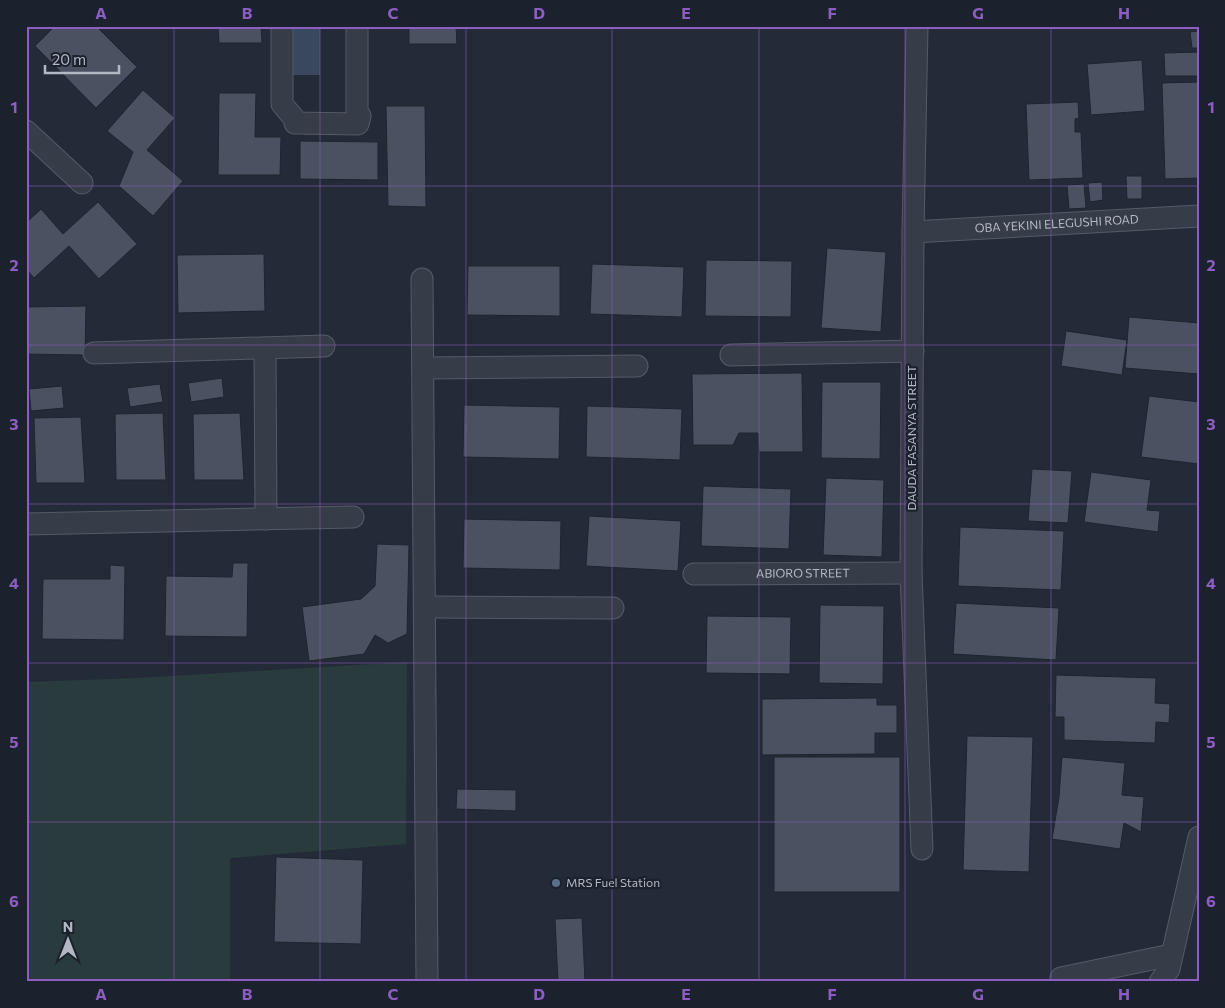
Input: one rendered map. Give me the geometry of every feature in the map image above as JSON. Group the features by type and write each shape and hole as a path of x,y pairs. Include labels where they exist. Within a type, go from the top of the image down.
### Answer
{"street":[{"path":"282,26 282,104 297,122 295,123 358,124 360,116 357,112 357,26"},
{"name":"DAUDA FASANYA STREET","path":"917,26 911,573 922,849"},
{"path":"26,131 82,183"},
{"name":"OBA YEKINI ELEGUSHI ROAD","path":"914,232 1199,216"},
{"path":"422,279 427,982"},
{"path":"94,353 324,346"},
{"path":"264,348 266,519"},
{"path":"731,355 913,351"},
{"path":"424,368 637,366"},
{"path":"26,524 353,517"},
{"name":"ABIORO STREET","path":"694,574 911,573"},
{"path":"425,607 613,608"},
{"path":"1061,978 1169,972 1199,837"}],"shaded area":[{"path":"407,662 406,844 230,858 230,982 26,982 26,682 139,678"}],"water":[{"path":"291,26 320,26 320,75 291,75"}],"building":[{"path":"55,26 96,26 137,67 96,108 35,46"},
{"path":"218,26 261,26 262,43 219,43"},
{"path":"409,26 456,26 457,44 409,44"},
{"path":"1199,31 1199,48 1192,48 1190,32"},
{"path":"1199,52 1199,76 1165,76 1164,53"},
{"path":"1142,60 1145,111 1091,115 1087,64"},
{"path":"1199,82 1199,178 1165,179 1162,83"},
{"path":"143,90 175,118 147,150 183,181 153,216 119,186 133,152 107,131"},
{"path":"219,93 256,93 255,137 281,137 280,175 218,175"},
{"path":"1078,102 1079,118 1075,119 1075,132 1081,132 1083,178 1029,180 1026,104"},
{"path":"386,106 425,106 426,207 388,206"},
{"path":"300,141 378,142 378,180 300,179"},
{"path":"1126,176 1142,176 1142,199 1127,199"},
{"path":"1102,182 1103,200 1090,202 1088,183"},
{"path":"1084,184 1086,208 1069,209 1067,185"},
{"path":"98,202 137,244 99,279 69,246 34,278 26,269 26,223 41,209 63,234"},
{"path":"827,248 886,252 881,332 821,328"},
{"path":"264,254 265,311 178,313 177,255"},
{"path":"706,260 792,261 791,317 705,316"},
{"path":"592,264 684,267 682,317 590,314"},
{"path":"468,266 560,266 560,316 467,315"},
{"path":"86,306 85,355 26,354 26,307"},
{"path":"1129,317 1199,323 1199,374 1125,368"},
{"path":"1066,331 1127,340 1122,375 1061,366"},
{"path":"802,373 803,452 759,452 758,433 739,433 733,445 693,445 692,374"},
{"path":"222,378 224,397 191,402 188,383"},
{"path":"822,382 881,382 880,459 821,458"},
{"path":"160,384 163,402 130,407 127,388"},
{"path":"62,386 64,408 31,411 29,389"},
{"path":"1149,396 1199,402 1199,464 1141,457"},
{"path":"464,405 560,407 559,459 463,457"},
{"path":"587,406 682,409 680,460 586,457"},
{"path":"163,413 166,480 116,480 115,414"},
{"path":"240,413 244,480 194,480 193,414"},
{"path":"81,417 85,483 36,483 34,418"},
{"path":"1032,469 1072,471 1068,523 1028,521"},
{"path":"1091,472 1151,480 1147,510 1160,511 1158,532 1084,522"},
{"path":"826,478 884,480 882,557 823,555"},
{"path":"703,486 791,489 789,549 701,546"},
{"path":"589,516 681,521 678,571 586,566"},
{"path":"464,519 561,521 560,570 463,568"},
{"path":"960,527 1064,531 1061,590 958,586"},
{"path":"377,544 409,545 407,634 388,643 375,635 364,654 309,661 302,607 361,599 375,586"},
{"path":"233,563 248,563 247,637 165,636 166,576 232,577"},
{"path":"110,565 125,566 124,640 42,639 43,579 110,579"},
{"path":"956,603 1059,608 1056,660 953,654"},
{"path":"820,605 884,606 883,684 819,683"},
{"path":"707,616 791,617 790,674 706,673"},
{"path":"1056,675 1156,678 1155,703 1170,704 1169,723 1156,722 1155,743 1064,740 1064,717 1055,717"},
{"path":"877,698 877,705 897,705 897,733 875,733 875,754 762,755 762,699"},
{"path":"967,736 1033,737 1029,872 963,870"},
{"path":"774,757 900,757 900,892 774,892"},
{"path":"1062,757 1125,763 1122,795 1144,797 1141,832 1124,823 1120,849 1052,839 1059,797"},
{"path":"457,789 516,790 516,811 456,809"},
{"path":"276,857 363,860 361,944 274,942"},
{"path":"582,918 585,982 558,982 555,919"}],"place":[{"name":"MRS Fuel Station","path":"556,883"}]}
